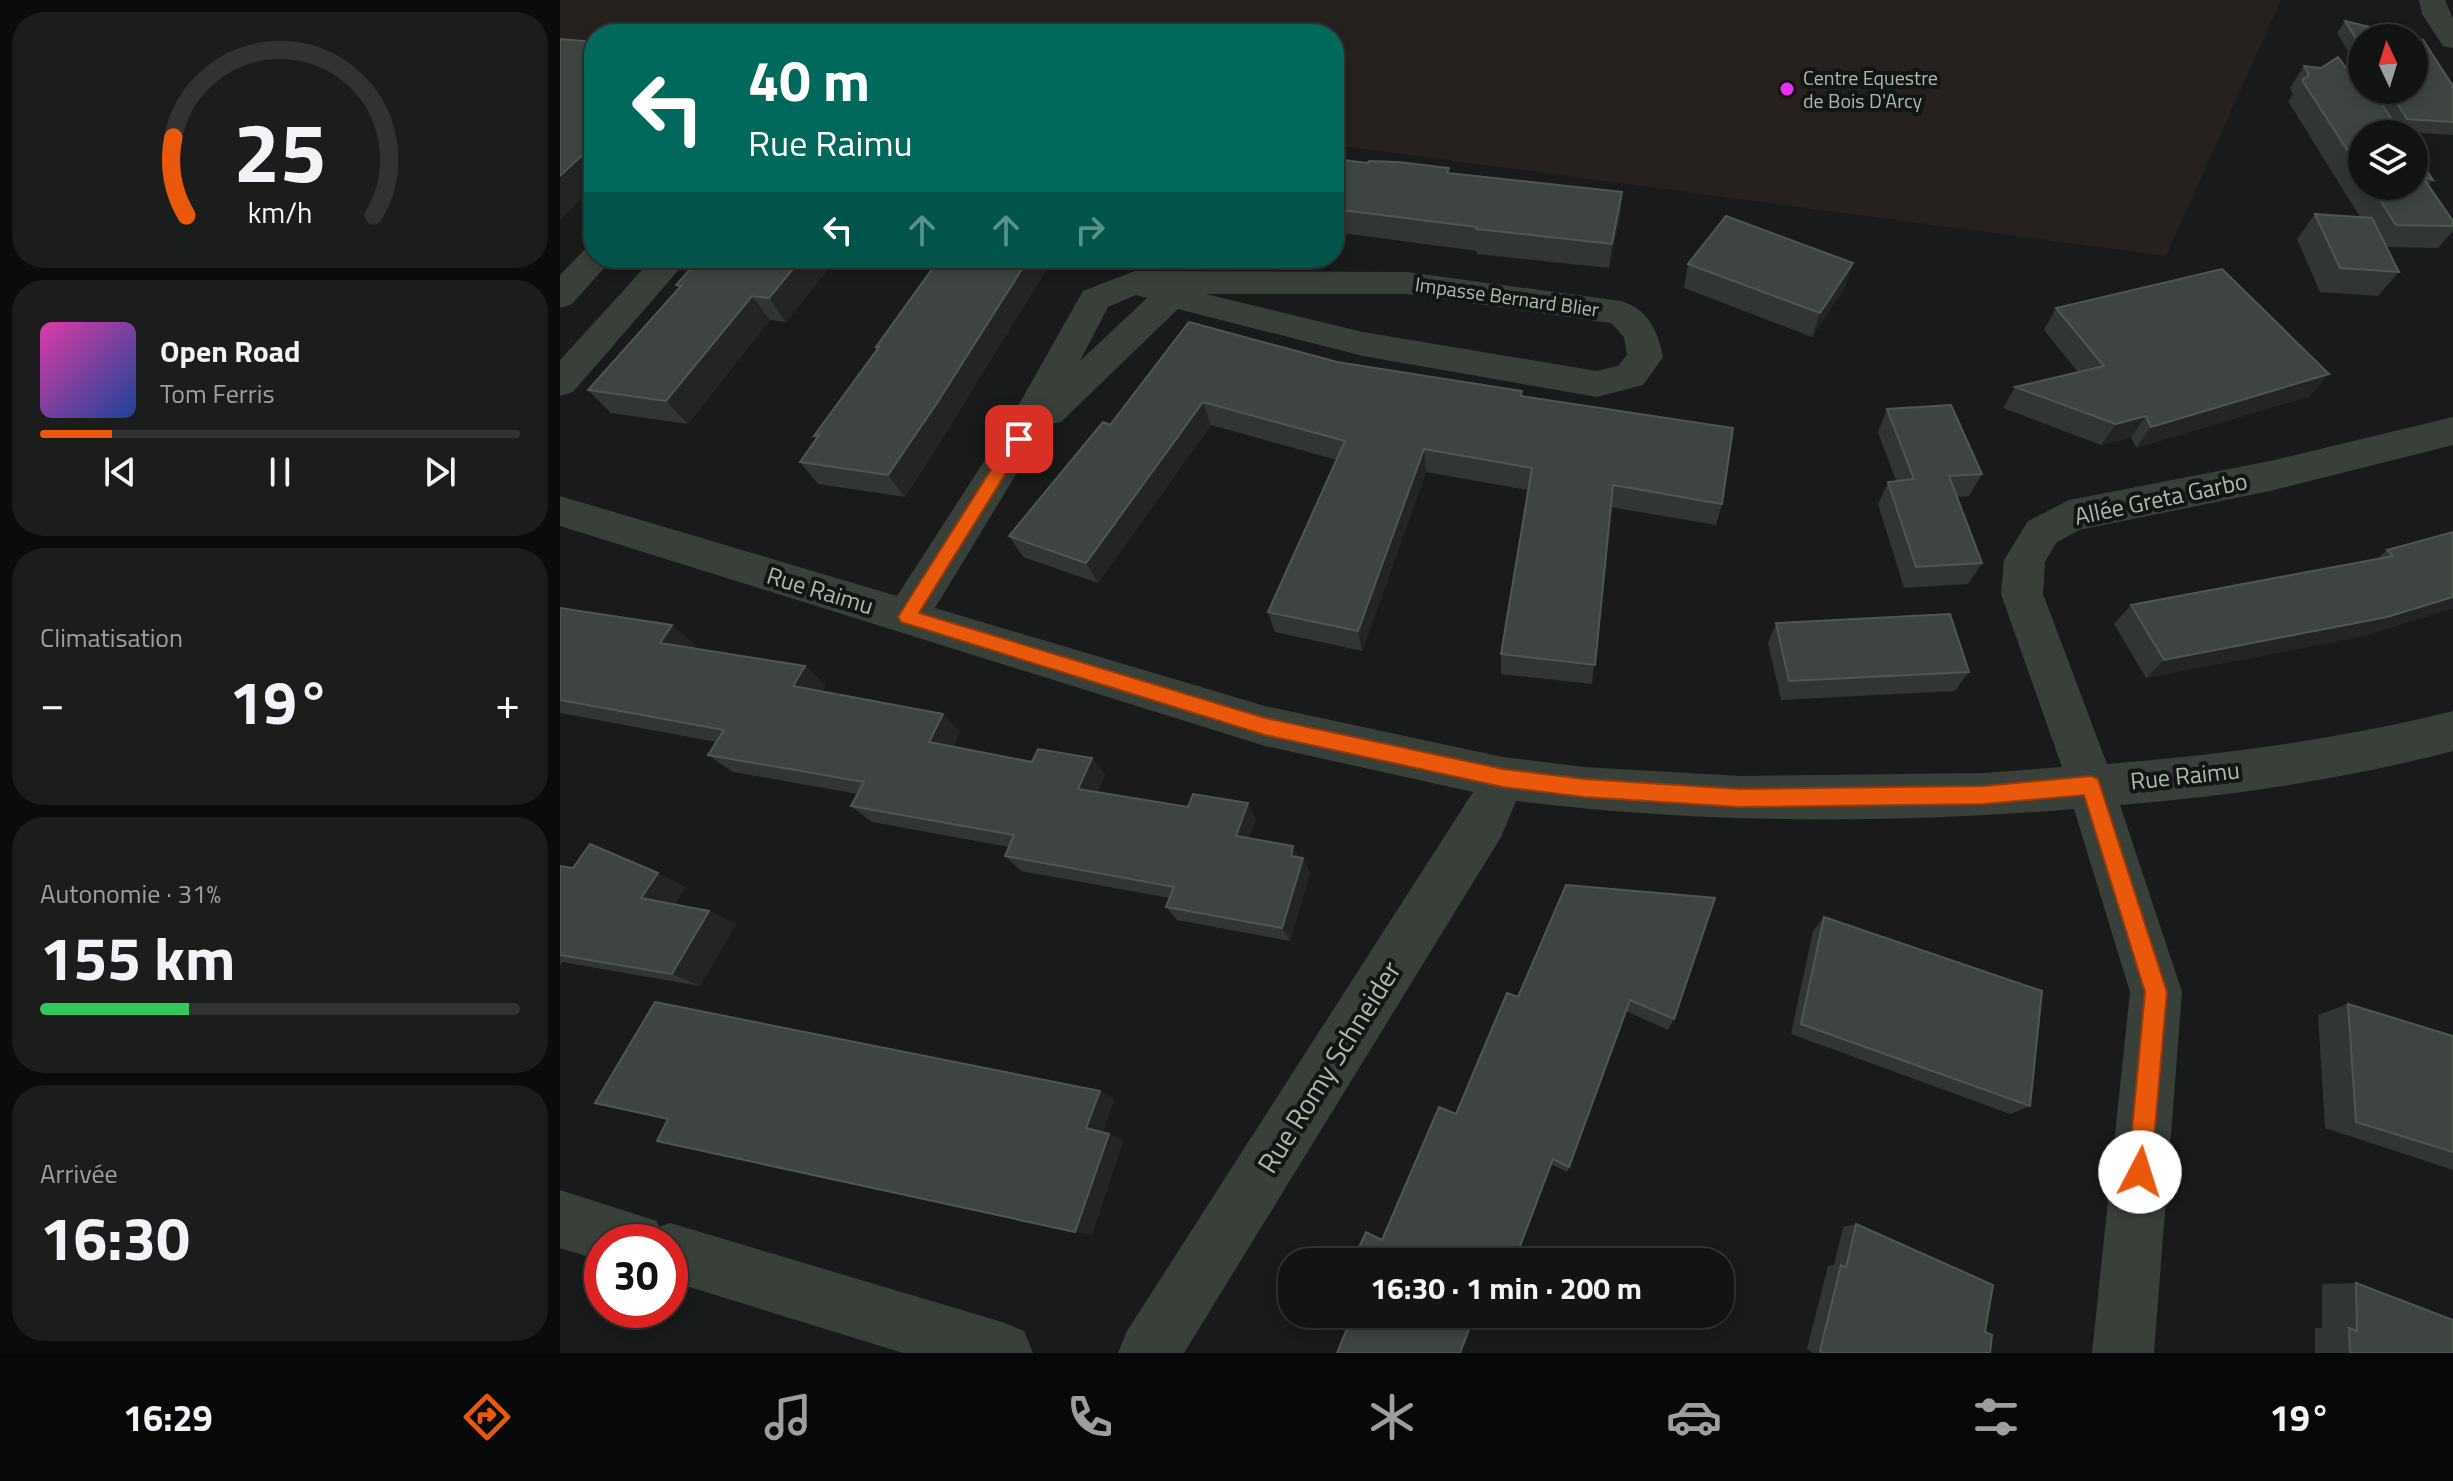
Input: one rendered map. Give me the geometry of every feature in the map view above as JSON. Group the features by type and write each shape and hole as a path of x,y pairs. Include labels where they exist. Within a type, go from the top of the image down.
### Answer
{"street":[{"path":"2432,0 2436,14 2453,40"},
{"path":"560,296 587,268"},
{"path":"560,383 663,268"},
{"name":"Impasse Bernard Blier","path":"907,617 1019,439 1095,299 1135,282 1407,283 1621,313 1641,333 1645,357 1630,376 1597,384 1375,348 1171,295 1135,282"},
{"name":"Impasse Bernard Blier","path":"1019,439 1171,295"},
{"name":"Allée Greta Garbo","path":"2123,1353 2156,992 2091,785 2022,594 2025,560 2042,532 2069,516 2270,476 2453,431"},
{"name":"Rue Raimu","path":"560,511 1265,726 1503,778 1584,788 1740,798 1984,795 2172,780 2364,752 2453,731"},
{"name":"Rue Romy Schneider","path":"1149,1353 1484,821 1503,778"},
{"path":"560,1219 584,1226"},
{"path":"688,1257 1002,1353"}],"shaded area":[{"name":"Centre Equestre de Bois D'Arcy","path":"560,0 2281,0 2166,256 1344,146 1344,24 584,24 584,45 560,41"}],"building":[{"path":"560,39 584,41 584,153 560,176"},
{"path":"2428,48 2453,86 2453,122 2407,119 2398,104 2428,104"},
{"path":"2338,57 2348,69 2348,104 2382,104 2392,120 2348,120 2348,151 2302,80 2309,75 2304,66 2321,68"},
{"path":"1344,160 1398,162 1449,168 1447,173 1622,192 1612,244 1344,210"},
{"path":"2428,185 2453,221 2453,226 2396,225 2380,200 2428,200"},
{"path":"2315,214 2372,218 2399,272 2340,268"},
{"path":"1726,216 1853,263 1820,313 1688,264"},
{"path":"691,268 794,268 769,298 752,296 666,401 588,390 681,286 676,285"},
{"path":"933,268 1023,268 888,475 800,462 819,435 814,436 879,347 876,347"},
{"path":"2222,269 2329,374 2151,427 2146,416 2116,424 2015,387 2104,366 2056,308"},
{"path":"1189,322 1337,362 1522,391 1521,396 1733,428 1722,504 1613,485 1595,665 1501,654 1532,468 1424,449 1358,631 1268,612 1345,441 1203,402 1086,563 1009,536 1103,422 1110,425"},
{"path":"1951,405 1982,474 1949,476 1982,563 1916,567 1888,482 1914,479 1887,409"},
{"path":"2453,532 2453,597 2387,617 2164,660 2131,605 2393,556 2387,550"},
{"path":"560,608 672,625 660,643 805,666 793,686 943,714 929,742 1032,762 1038,749 1092,758 1078,789 1188,807 1193,794 1248,803 1236,836 1293,846 1291,856 1303,858 1282,928 1166,907 1174,887 1005,856 1014,835 851,806 864,782 708,755 724,730 560,700"},
{"path":"1950,614 1969,672 1789,681 1776,623"},
{"path":"590,844 658,873 641,898 709,911 672,974 560,955 560,866 573,868"},
{"path":"1566,885 1715,898 1674,1019 1630,1000 1569,1167 1553,1159 1519,1248 1359,1248 1366,1232 1382,1240 1439,1107 1456,1114 1507,993 1518,997"},
{"path":"1824,917 2042,991 2030,1106 1801,1024"},
{"path":"655,1002 1100,1091 1086,1128 1109,1134 1075,1232 657,1141 668,1119 595,1103"},
{"path":"2348,1004 2453,1036 2453,1152 2356,1122"},
{"path":"1856,1224 1993,1285 1985,1332 1992,1335 1990,1353 1820,1351 1841,1265 1846,1268"},
{"path":"2356,1283 2453,1320 2453,1353 2350,1353 2349,1328 2357,1331"},
{"path":"1347,1328 1470,1328 1460,1353 1337,1353"}],"place":[{"name":"Centre Equestre de Bois D'Arcy","path":"1787,89"}],"route":[{"path":"1019,439 907,617 1265,726 1503,778 1584,788 1740,798 1984,795 2091,785 2156,992 2140,1172"}]}
